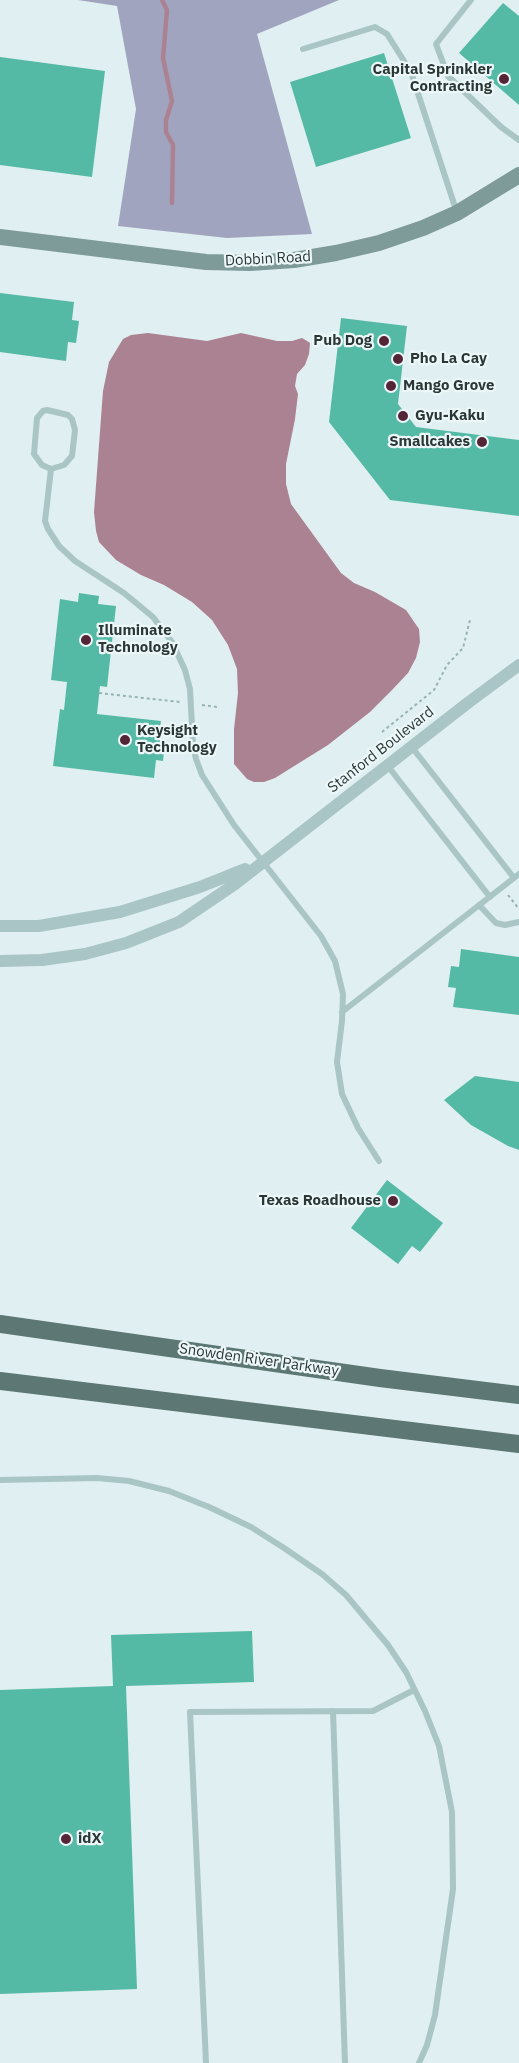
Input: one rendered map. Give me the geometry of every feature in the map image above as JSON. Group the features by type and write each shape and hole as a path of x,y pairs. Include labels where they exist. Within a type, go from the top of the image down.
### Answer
{"main road":[{"name":"Snowden River Parkway","path":"0,1324 380,1378 519,1395"},
{"path":"0,1381 519,1443"}],"street":[{"name":"Dobbin Road","path":"0,237 206,262 250,263 294,260 336,254 390,239 457,213 519,176"},
{"name":"Stanford Boulevard","path":"0,961 42,960 85,954 126,943 179,922 208,903 519,665"},
{"name":"Stanford Boulevard","path":"0,926 39,926 120,912 210,883 263,861"}],"lane":[{"path":"471,0 436,44 448,76 501,127 519,140"},
{"path":"303,50 375,27 387,34 411,72 457,213"},
{"path":"47,410 68,415 72,419 75,430 72,456 64,465 51,469 42,465 34,454 37,418 47,410"},
{"path":"51,469 45,521 48,529 59,546 75,561 138,603 164,629 179,655 187,679 193,745 199,767 234,825 329,948 340,977 342,1012 338,1062 342,1094 358,1128 380,1161"},
{"path":"342,1012 517,876 411,746"},
{"path":"387,765 490,897"},
{"path":"479,905 496,923 505,925 519,922"},
{"path":"0,1480 97,1478 129,1481 169,1491 209,1507 250,1527 294,1554 346,1595 388,1645 414,1690 439,1746 452,1812 453,1889 435,2014 427,2045 419,2063"},
{"path":"206,2063 190,1713 373,1711 414,1690"},
{"path":"333,1712 345,2063"}],"path":[{"path":"382,732 434,690 447,665 464,648 470,620"},
{"path":"99,693 183,703"},
{"path":"200,705 217,707"},
{"path":"508,895 519,909"}],"shaded area":[{"path":"78,0 339,0 257,34 312,234 227,238 118,226 136,109 117,6"},
{"path":"148,333 207,341 241,333 277,341 302,338 310,343 309,354 305,365 297,374 295,386 298,394 286,464 286,484 291,504 341,573 354,583 406,610 419,629 420,642 416,658 408,673 370,712 328,745 275,778 264,782 247,779 234,764 237,669 228,645 212,620 192,602 116,560 99,542 96,531 94,512 103,391 109,362 123,339 131,335"}],"building":[{"name":"Capital Sprinkler Contracting","path":"503,3 519,16 519,105 459,53"},
{"path":"384,53 411,138 316,167 290,82"},
{"path":"0,57 105,71 92,177 0,165"},
{"path":"0,293 74,302 72,320 79,321 76,343 68,342 66,361 0,352"},
{"path":"341,318 407,326 398,404 416,427 519,440 519,516 390,500 329,422"},
{"path":"79,593 99,596 98,604 116,606 107,687 100,686 97,714 161,721 158,740 165,741 163,761 156,760 154,778 53,766 60,709 64,710 67,682 51,680 60,599 78,602"},
{"path":"461,949 519,957 519,1015 453,1007 456,988 448,987 451,966 459,967"},
{"path":"475,1076 519,1082 519,1150 471,1125 444,1100"},
{"name":"Texas Roadhouse","path":"387,1180 443,1223 420,1252 412,1246 398,1264 351,1228"},
{"name":"idX","path":"252,1631 254,1682 126,1686 137,1989 0,1994 0,1690 113,1686 111,1635"}],"waterway":[{"path":"162,0 167,10 163,58 172,101 166,120 166,132 173,145 172,203"}],"place":[{"name":"Capital Sprinkler Contracting","path":"504,79"},
{"name":"Pub Dog","path":"384,341"},
{"name":"Pho La Cay","path":"398,359"},
{"name":"Mango Grove","path":"391,386"},
{"name":"Gyu-Kaku","path":"403,416"},
{"name":"Smallcakes","path":"482,442"},
{"name":"Illuminate Technology","path":"86,640"},
{"name":"Keysight Technology","path":"125,740"},
{"name":"Texas Roadhouse","path":"393,1201"},
{"name":"idX","path":"66,1839"}]}
